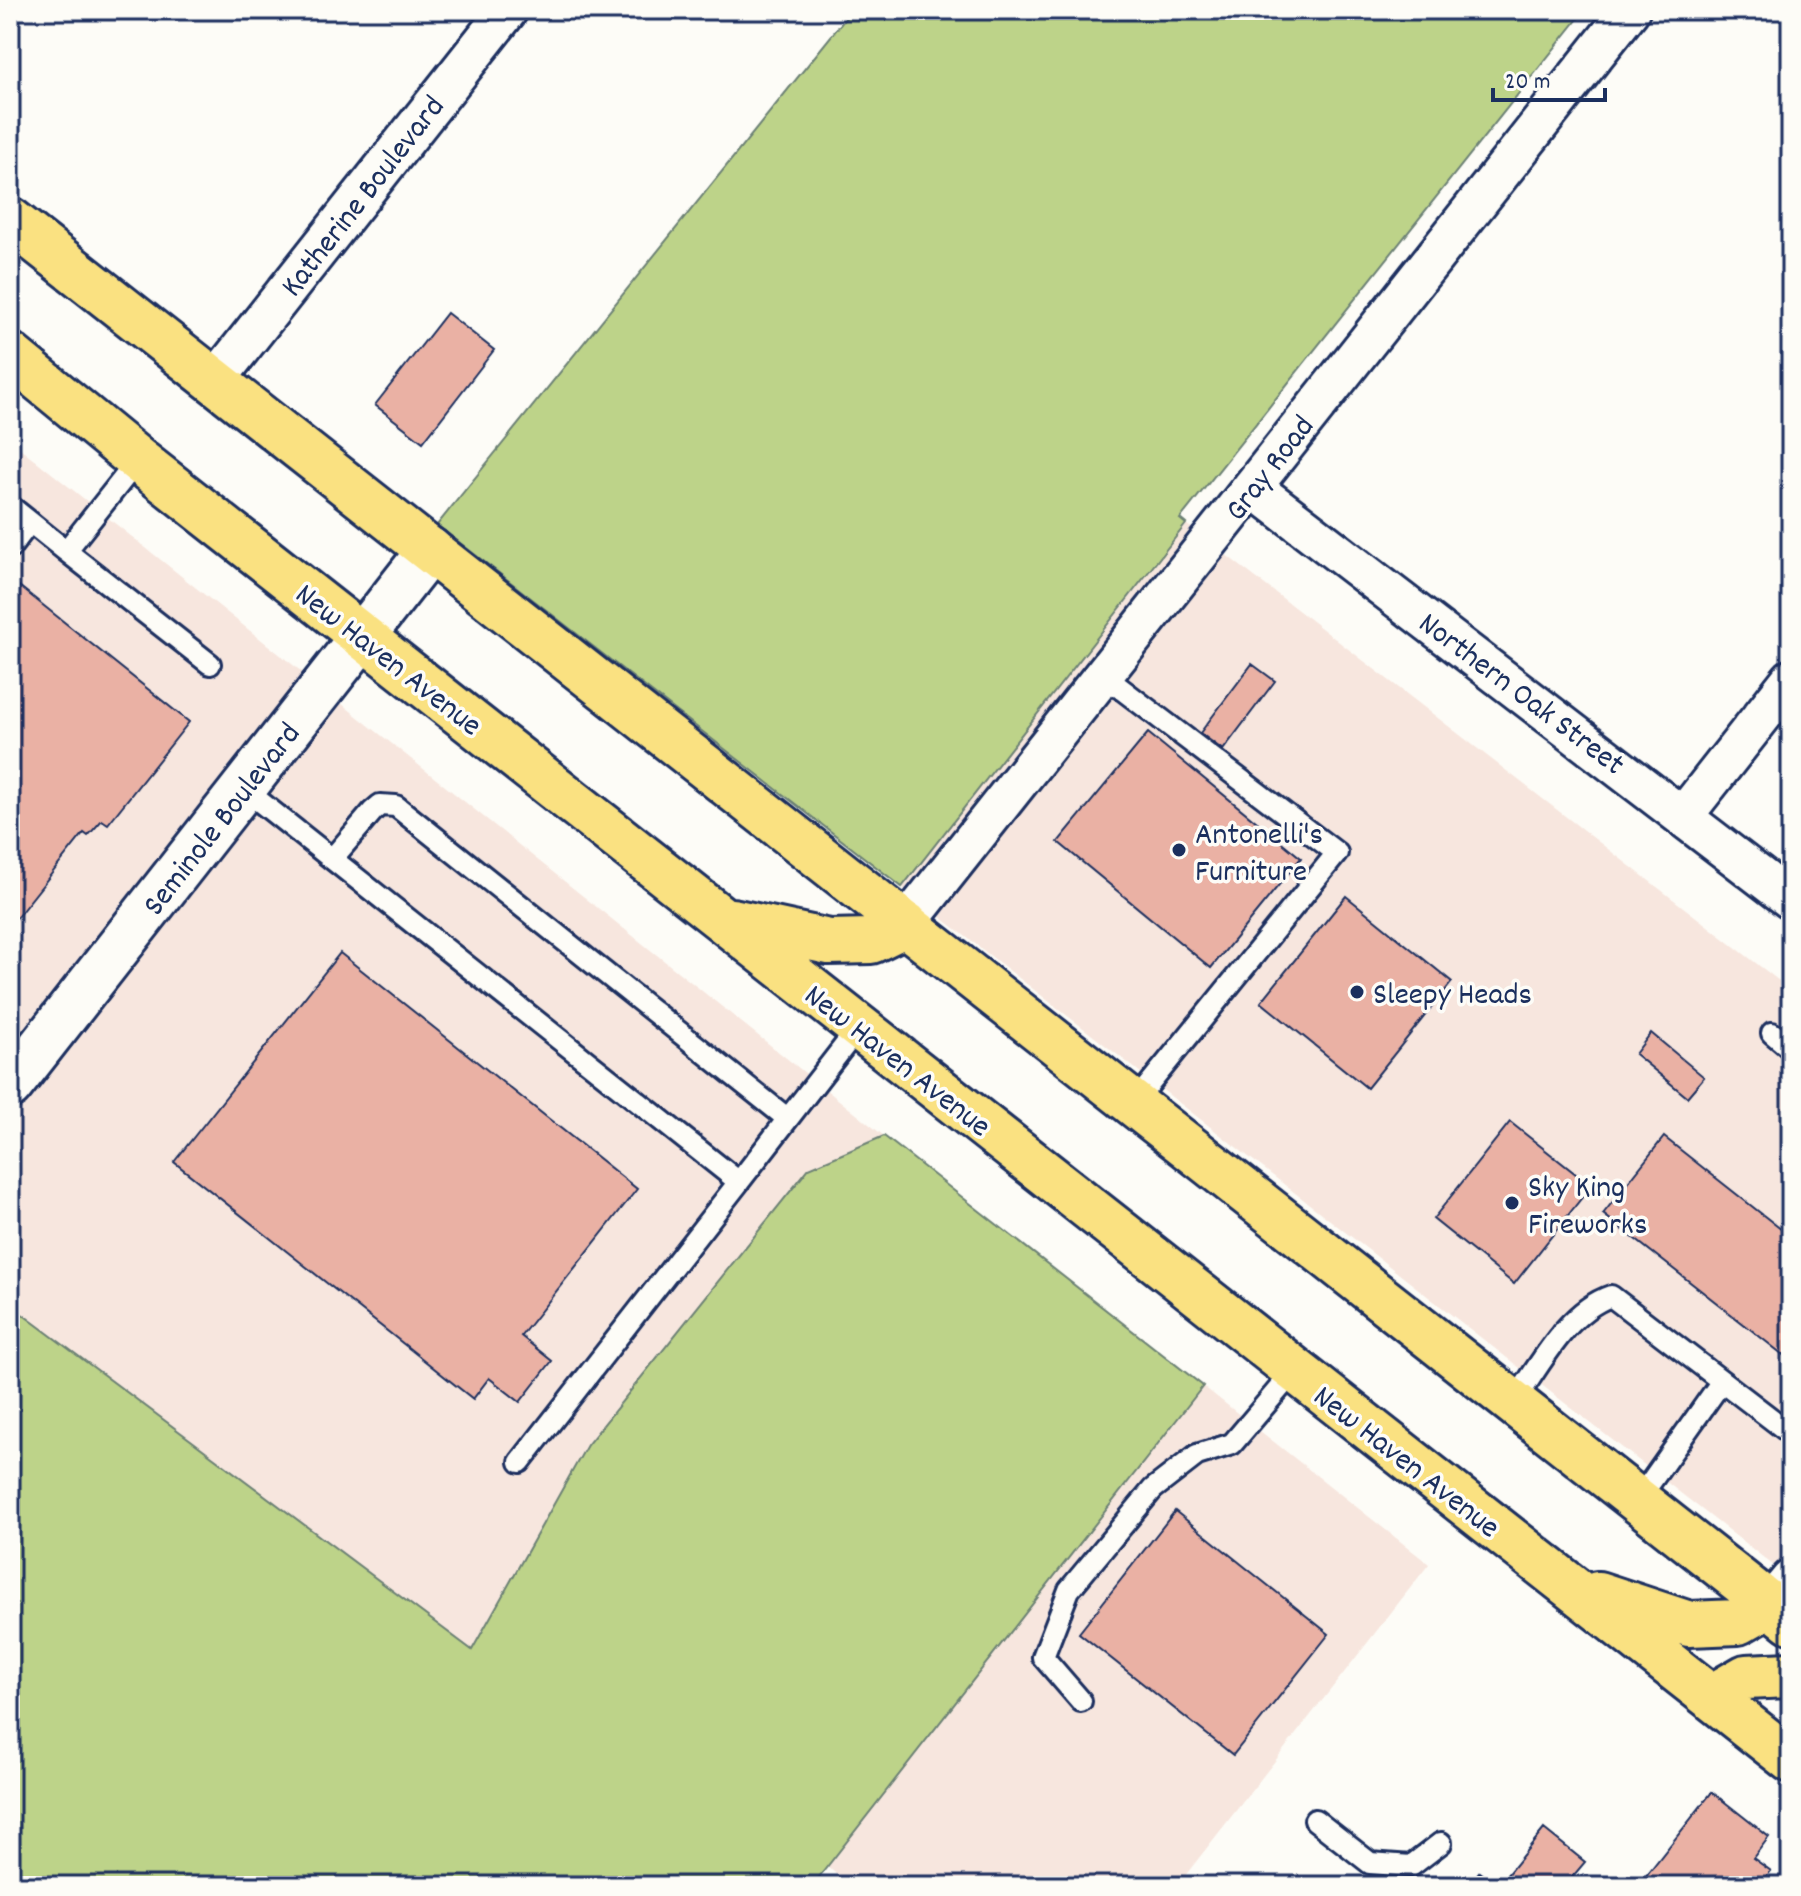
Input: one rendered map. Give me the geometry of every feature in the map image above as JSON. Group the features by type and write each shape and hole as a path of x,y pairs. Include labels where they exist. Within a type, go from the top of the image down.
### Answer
{"main road":[{"path":"10,220 1638,1500 1784,1601"},
{"name":"New Haven Avenue","path":"10,355 138,460 1791,1760"},
{"path":"722,918 829,942 871,941 906,924"},
{"path":"1561,1582 1689,1624 1738,1622 1784,1601"},
{"path":"1713,1696 1746,1677 1791,1675"}],"street":[{"name":"Katherine Boulevard","path":"215,381 508,10"},
{"name":"Gray Road","path":"906,924 1630,10"},
{"name":"Northern Oak Street","path":"1252,487 1791,900"},
{"name":"Seminole Boulevard","path":"13,1075 244,789 430,550"},
{"path":"1684,815 1791,679"}],"lane":[{"path":"66,551 138,460"},
{"path":"10,506 210,664"},
{"path":"10,548 30,522"},
{"path":"1103,675 1337,853 1134,1103"},
{"path":"244,789 739,1182"},
{"path":"332,859 380,805 396,806 788,1119"},
{"path":"520,1462 859,1027"},
{"path":"1772,1033 1791,1049"},
{"path":"1514,1402 1575,1318 1589,1303 1611,1296 1791,1434"},
{"path":"1081,1701 1043,1657 1069,1590 1153,1489 1197,1455 1232,1444 1294,1371"},
{"path":"1638,1500 1722,1381"},
{"path":"1315,1820 1370,1863 1411,1866 1441,1843"}],"shaded area":[{"path":"10,440 307,676 10,1055"},
{"path":"1186,524 1791,990 1791,1579 902,887"},
{"path":"337,700 884,1136 809,1168 587,1445 472,1651 10,1305 10,1117"},
{"path":"1203,1386 1429,1564 1177,1886 850,1886 827,1866"}],"green space":[{"path":"852,10 1585,10 1180,519 1186,524 902,887 437,525"},
{"path":"884,1136 1203,1386 812,1886 10,1886 10,1305 472,1650 587,1445 809,1168"}],"building":[{"path":"447,313 494,350 423,442 375,405"},
{"path":"19,586 189,722 108,824 102,820 88,836 84,833 10,926 10,597"},
{"path":"1252,664 1275,681 1223,750 1200,733"},
{"name":"Antonelli's Furniture","path":"1148,733 1301,858 1211,968 1058,842"},
{"name":"Sleepy Heads","path":"1346,896 1452,982 1367,1088 1261,1002"},
{"path":"340,953 637,1189 521,1336 552,1361 520,1402 489,1378 473,1399 174,1162"},
{"path":"1651,1033 1704,1077 1687,1097 1635,1054"},
{"name":"Sky King Fireworks","path":"1510,1122 1591,1186 1514,1284 1433,1219"},
{"path":"1664,1137 1791,1237 1791,1361 1603,1214"},
{"path":"1175,1511 1329,1634 1233,1755 1079,1633"},
{"path":"1712,1792 1769,1837 1753,1858 1771,1871 1759,1886 1739,1886 1732,1881 1728,1886 1638,1886"},
{"path":"1544,1829 1585,1862 1568,1882 1573,1886 1498,1886"},
{"path":"1479,1872 1497,1886 1468,1886"}],"place":[{"name":"Antonelli's Furniture","path":"1179,850"},
{"name":"Sleepy Heads","path":"1357,992"},
{"name":"Sky King Fireworks","path":"1512,1203"}]}
